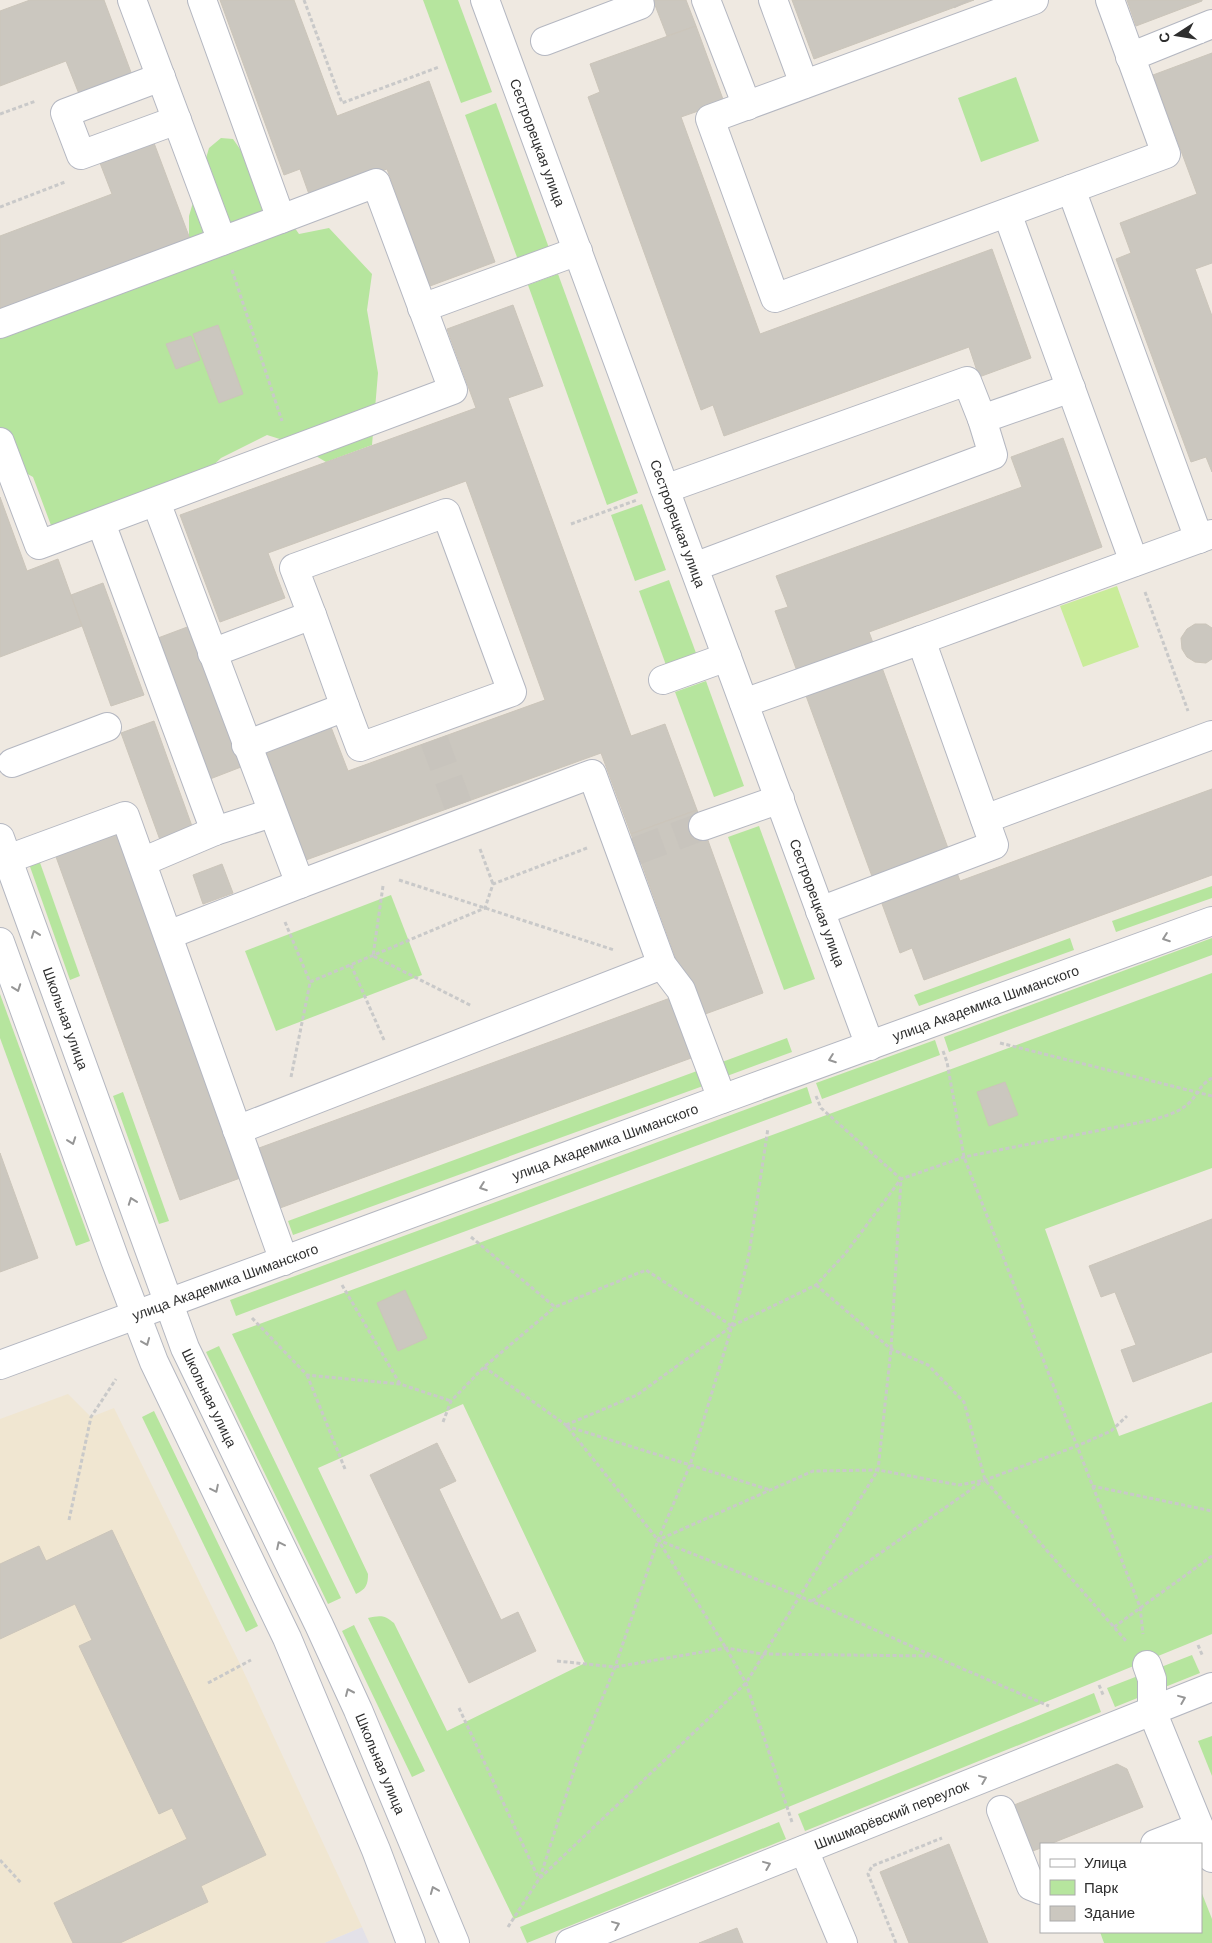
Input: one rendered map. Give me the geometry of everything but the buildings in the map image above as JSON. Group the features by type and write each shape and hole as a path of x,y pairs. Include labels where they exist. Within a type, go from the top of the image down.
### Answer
{"street":[{"path":"132,0 222,241"},
{"path":"202,0 281,219"},
{"name":"Сестрорецкая улица","path":"485,0 870,1046"},
{"path":"545,41 640,5 638,0"},
{"path":"706,0 747,106"},
{"path":"773,0 804,84"},
{"path":"1034,0 971,12 804,84 710,119 775,298 1166,154 1110,0"},
{"path":"1130,57 1212,24"},
{"path":"161,78 65,113 81,156 177,120"},
{"path":"0,324 376,183 452,390 39,546 0,442"},
{"path":"744,703 1205,537 1071,189"},
{"path":"1007,213 1134,562"},
{"path":"422,308 578,251"},
{"path":"665,489 967,381 982,419 993,455 694,567"},
{"path":"982,419 1070,388"},
{"path":"156,502 300,884"},
{"path":"446,513 512,692 431,731 360,747 312,615 294,568 446,513"},
{"path":"101,523 215,832"},
{"path":"212,653 312,615"},
{"path":"820,911 994,845 921,640"},
{"path":"663,680 727,657"},
{"path":"246,745 345,707"},
{"path":"12,763 107,727"},
{"path":"985,819 1205,737"},
{"path":"168,935 357,863 462,813 592,774 625,848 662,965 681,990 722,1099"},
{"path":"703,826 780,799"},
{"path":"142,862 215,832 272,813"},
{"path":"4,848 125,816 284,1261"},
{"name":"Школьная улица","path":"4,848 185,1348 350,1693 455,1943"},
{"name":"улица Академика Шиманского","path":"0,1364 1212,921"},
{"path":"0,942 135,1316 154,1362 287,1638 376,1850 411,1943"},
{"path":"237,1130 662,965"},
{"path":"1147,1665 1152,1679 1152,1711 1211,1853"},
{"name":"Шишмарёвский переулок","path":"570,1943 1212,1687"},
{"path":"1001,1810 1031,1886 1040,1890"},
{"path":"1158,1843 1199,1827"},
{"path":"804,1850 843,1943"}],"path":[{"path":"304,0 342,103 439,67"},
{"path":"0,206 68,181 81,156"},
{"path":"222,241 292,450"},
{"path":"571,524 665,489"},
{"path":"1134,562 1205,737"},
{"path":"310,982 485,908 493,884 625,848"},
{"path":"357,863 384,875 615,950"},
{"path":"373,956 381,898"},
{"path":"283,1112 310,982 290,934"},
{"path":"373,956 510,1024"},
{"path":"351,965 396,1068"},
{"path":"1000,1043 1212,1096"},
{"path":"942,1048 948,1062 964,1157 1140,1607 1147,1665"},
{"path":"566,1426 637,1395 732,1326 816,1285 845,1254 901,1178 964,1157 1152,1120 1179,1110 1191,1101 1196,1092 1212,1078"},
{"path":"815,1094 821,1108 901,1178"},
{"path":"539,1879 578,1758 615,1667 658,1540 690,1465 732,1326 749,1254 768,1128"},
{"path":"508,1927 539,1879 746,1683 878,1470 891,1349 901,1178"},
{"path":"471,1237 555,1306"},
{"path":"443,1422 451,1401 484,1367 555,1306 646,1270 732,1326"},
{"path":"342,1284 400,1384"},
{"path":"816,1285 891,1349 928,1365 964,1402 984,1480 1147,1665"},
{"path":"252,1318 307,1375 345,1469"},
{"path":"484,1367 566,1426 658,1540 746,1683 788,1813 804,1850"},
{"path":"307,1375 400,1384 451,1401"},
{"path":"69,1520 91,1417 116,1379"},
{"path":"658,1540 813,1471 878,1470 960,1484 984,1480 1077,1446 1111,1431 1127,1416"},
{"path":"566,1426 770,1490"},
{"path":"811,1601 984,1480"},
{"path":"1092,1486 1212,1512"},
{"path":"658,1540 811,1601 1049,1706"},
{"path":"1114,1627 1212,1556"},
{"path":"557,1661 615,1667 726,1648 763,1654 933,1656"},
{"path":"208,1683 252,1660"},
{"path":"459,1708 539,1879"},
{"path":"896,1943 868,1874 872,1866 942,1838"},
{"path":"0,1860 22,1884"}],"shaded area":[{"path":"68,1394 91,1417 114,1408 241,1666 362,1927 324,1943 0,1943 0,1419"},
{"path":"362,1927 369,1943 324,1943"}],"green space":[{"path":"423,0 458,0 492,92 461,103"},
{"path":"1016,77 1039,141 981,162 958,98"},
{"path":"496,103 549,248 518,260 465,115"},
{"path":"221,138 233,139 299,234 329,228 372,274 367,310 378,373 372,445 326,462 296,444 267,435 221,458 195,482 52,528 33,477 8,463 0,456 0,309 189,239 189,216 209,148"},
{"path":"558,274 638,493 607,505 528,285"},
{"path":"642,504 666,570 635,581 611,515"},
{"path":"669,580 696,653 666,665 639,591"},
{"path":"1117,586 1139,647 1083,667 1060,606"},
{"path":"706,681 744,786 714,797 675,692"},
{"path":"759,826 815,979 784,990 728,837"},
{"path":"38,857 80,976 70,980 28,861"},
{"path":"1212,886 1212,898 1116,932 1112,921"},
{"path":"391,895 422,975 276,1031 245,951"},
{"path":"1070,938 1074,950 919,1006 914,995"},
{"path":"1212,938 1212,955 949,1052 944,1037"},
{"path":"1212,973 1212,1168 1045,1229 1119,1436 1212,1402 1212,1634 514,1919 368,1618 382,1616 394,1623 447,1731 585,1663 463,1404 318,1468 368,1574 366,1586 356,1594 232,1334"},
{"path":"0,994 90,1241 76,1246 0,1038"},
{"path":"787,1038 792,1052 727,1076 722,1062"},
{"path":"935,1040 940,1055 822,1099 816,1083"},
{"path":"697,1071 703,1086 293,1235 288,1221"},
{"path":"807,1087 812,1103 236,1316 230,1300"},
{"path":"123,1092 169,1221 159,1224 113,1096"},
{"path":"219,1346 341,1598 328,1604 206,1352"},
{"path":"154,1411 258,1626 246,1632 142,1417"},
{"path":"354,1625 425,1771 412,1777 342,1631"},
{"path":"1192,1655 1200,1673 1115,1707 1107,1688"},
{"path":"1094,1693 1101,1712 805,1831 798,1814"},
{"path":"1212,1736 1212,1776 1198,1741"},
{"path":"779,1822 786,1839 527,1943 520,1927"},
{"path":"1202,1894 1212,1919 1212,1943 1104,1943 1100,1933 1202,1933"}],"tunnel":[{"path":"434,740 458,805"},
{"path":"636,851 703,826"}]}
